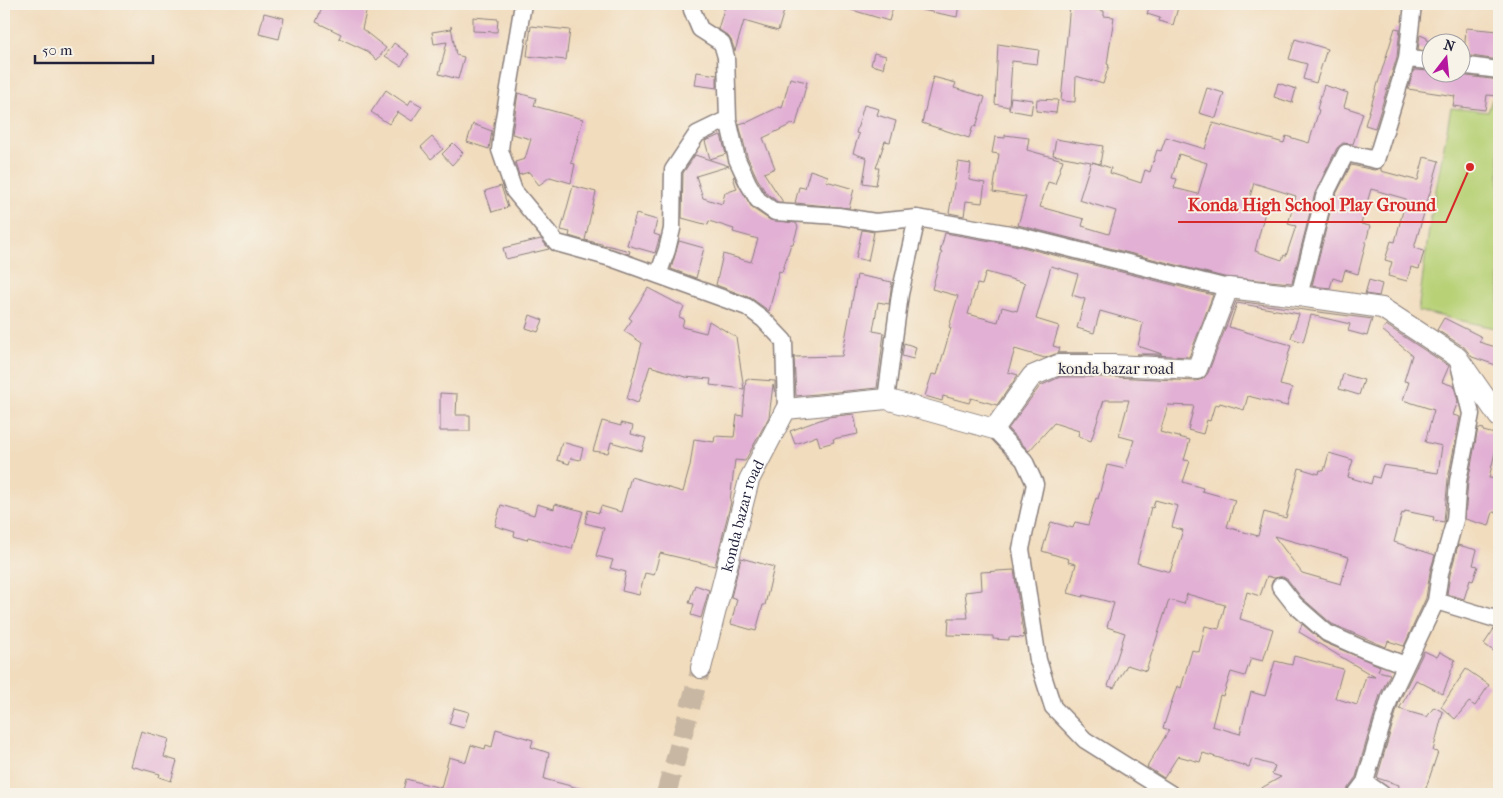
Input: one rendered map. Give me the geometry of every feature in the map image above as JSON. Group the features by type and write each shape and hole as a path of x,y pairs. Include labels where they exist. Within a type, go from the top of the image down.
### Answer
{"street":[{"path":"523,4 500,150 514,190 557,243 611,258 747,307 764,320 784,341 786,409 886,399 994,429 1024,460 1035,484 1020,549 1038,660 1052,707 1085,740 1171,794"},
{"path":"693,4 692,10 700,28 722,43 726,57 728,119 737,159 758,200 775,212 838,216 875,222 917,218 1016,235 1228,288 1382,308 1457,357 1499,417"},
{"path":"1299,296 1324,197 1346,153 1376,160 1407,58 1413,4"},
{"path":"1407,58 1420,60"},
{"path":"1470,66 1499,70"},
{"path":"658,275 672,229 673,170 697,134 728,119"},
{"path":"886,399 900,294 917,218"},
{"name":"konda bazar road","path":"994,429 1032,376 1058,365 1113,365 1197,369 1228,288"},
{"path":"1382,794 1360,788 1390,698 1436,601 1440,573 1455,520 1458,481 1471,414 1457,357"},
{"name":"konda bazar road","path":"701,668 750,480 786,409"},
{"path":"1280,586 1294,604 1327,633 1405,665"},
{"path":"1436,601 1499,620"}],"green space":[{"path":"1492,99 1499,100 1499,329 1418,311 1430,222 1451,108 1488,112"}],"building":[{"path":"324,4 368,4 362,29 386,48 377,60 365,50 339,38 341,34 316,22"},
{"path":"728,4 786,4 778,31 744,21 735,51 731,40 718,29 725,6 727,7"},
{"path":"842,4 894,4 889,21 842,7"},
{"path":"922,4 959,4 957,17 922,10"},
{"path":"1070,4 1092,4 1090,9 1104,11 1104,16 1114,17 1107,64 1109,65 1103,84 1076,76 1075,102 1061,101"},
{"path":"1150,4 1179,4 1173,25 1159,21 1160,18 1147,14"},
{"path":"264,13 284,18 279,39 259,34"},
{"path":"473,17 498,19 497,32 473,31"},
{"path":"451,26 456,55 464,57 458,79 439,74 447,42 434,44 432,32 451,29"},
{"path":"531,26 570,30 566,60 527,56"},
{"path":"1395,28 1400,29 1397,57 1375,128 1365,125"},
{"path":"1466,28 1499,31 1499,60 1470,56 1470,32 1466,32"},
{"path":"1295,39 1327,49 1316,83 1303,79 1307,64 1289,59"},
{"path":"394,43 409,54 401,66 385,56"},
{"path":"998,44 1039,50 1037,64 1012,61 1009,107 995,104"},
{"path":"874,53 886,56 883,68 871,65"},
{"path":"1414,70 1420,70 1420,82 1470,82 1470,76 1499,80 1499,96 1487,95 1485,110 1453,106 1455,96 1408,89"},
{"path":"697,72 717,75 717,88 695,85"},
{"path":"933,77 956,83 954,88 985,97 976,127 973,126 969,138 922,123"},
{"path":"790,78 807,82 796,125 792,124 763,138 775,168 764,173 783,202 778,202 766,193 757,178 747,156 739,124 746,123 779,107 782,108"},
{"path":"1278,83 1296,89 1292,103 1274,97"},
{"path":"1324,85 1348,93 1344,107 1363,113 1353,144 1343,143 1337,148 1315,193 1292,283 1224,277 1018,225 1026,197 993,192 999,154 992,153 995,137 1005,138 1005,135 1029,138 1027,150 1063,160 1055,184 1048,182 1040,207 1084,219 1082,226 1109,234 1116,211 1079,200 1091,162 1053,155 1056,139 1103,146 1100,164 1092,162 1111,168 1110,173 1141,183 1145,170 1150,172 1157,150 1161,151 1166,137 1205,149 1213,123 1284,143 1286,136 1309,143 1319,110 1317,109","holes":["1179,154 1207,163 1198,194 1174,188 1177,179 1172,178","1254,183 1296,196 1288,224 1296,226 1286,256 1284,255 1282,260 1255,251 1265,212 1247,207"]},
{"path":"1207,88 1224,93 1216,118 1199,113"},
{"path":"386,90 408,105 411,100 422,106 412,121 398,112 389,124 371,112"},
{"path":"518,93 536,98 534,106 583,119 571,163 575,164 571,183 550,177 539,185 529,172 519,175 515,162 525,159 531,139 512,134"},
{"path":"1011,97 1033,100 1031,114 1009,110"},
{"path":"1037,99 1058,100 1056,113 1036,111"},
{"path":"864,105 879,109 877,115 896,121 890,142 885,141 876,168 879,168 876,185 863,183 867,158 853,153 859,134 856,133"},
{"path":"473,124 492,131 489,149 467,142"},
{"path":"721,135 726,154 710,159 705,141"},
{"path":"432,137 443,149 431,159 421,147"},
{"path":"453,143 463,153 452,165 442,154"},
{"path":"695,155 729,166 696,176 703,198 722,204 725,193 737,189 734,176 752,208 770,220 796,223 798,227 782,272 779,271 769,311 751,298 716,285 723,254 751,262 758,239 733,232 734,229 709,221 708,225 682,218 683,173"},
{"path":"1424,157 1439,161 1414,248 1424,251 1419,269 1411,267 1407,281 1388,276 1392,262 1385,260 1391,241 1395,242 1406,199 1371,189 1361,224 1370,226 1358,274 1345,270 1342,281 1333,278 1330,288 1312,286 1333,200 1351,165 1374,170 1381,168 1381,171 1418,180"},
{"path":"958,162 971,164 969,180 985,183 982,203 966,201 964,216 949,213"},
{"path":"810,170 828,176 826,181 854,189 849,208 795,203 799,187 805,188"},
{"path":"501,186 508,207 492,212 485,191"},
{"path":"573,186 596,192 585,240 630,251 629,254 569,236 570,232 561,230"},
{"path":"636,214 657,220 654,234 660,236 655,253 627,245"},
{"path":"862,230 874,232 868,261 856,258"},
{"path":"945,233 1014,245 1213,295 1189,357 1136,354 1162,354 1138,346 1143,323 1100,311 1094,333 1077,328 1085,299 1072,295 1078,274 1051,266 1036,319 1059,326 1053,346 1060,348 1058,353 1045,358 1015,349 1008,372 1018,375 997,405 971,398 969,403 943,396 942,401 925,396 932,374 937,375 958,296 932,289 942,252 940,252","holes":["986,272 1025,283 1017,311 1002,307 998,322 968,314 977,284 982,285"]},
{"path":"541,239 549,249 506,259 503,248"},
{"path":"679,241 704,248 696,278 671,269"},
{"path":"857,275 892,282 889,304 878,302 873,331 884,333 877,388 796,396 794,357 842,356"},
{"path":"1369,280 1382,284 1379,296 1365,294"},
{"path":"648,288 684,307 679,317 684,319 682,327 706,333 709,321 736,337 744,389 710,385 711,379 685,377 650,366 638,403 627,399 642,343 624,331 632,320 629,318"},
{"path":"1236,301 1372,319 1367,336 1348,331 1350,324 1311,315 1303,342 1291,338 1299,314 1237,303 1229,327 1291,345 1280,385 1292,388 1287,406 1248,396 1244,410 1220,403 1219,405 1215,404 1210,421 1207,420 1203,434 1188,430 1194,406 1168,405 1160,432 1190,440 1184,460 1190,461 1183,482 1203,488 1202,491 1235,500 1227,527 1258,536 1264,512 1286,518 1299,468 1319,474 1320,470 1324,471 1329,453 1353,460 1348,477 1371,484 1373,476 1379,478 1383,465 1438,473 1442,446 1425,442 1434,410 1403,400 1409,382 1404,381 1412,355 1382,330 1386,325 1449,366 1442,382 1454,386 1458,401 1453,415 1460,417 1448,479 1444,522 1433,520 1434,517 1405,511 1404,514 1402,513 1394,542 1435,555 1426,598 1404,646 1388,641 1386,647 1332,624 1301,597 1288,580 1283,577 1274,578 1267,576 1260,596 1247,592 1240,619 1273,629 1263,661 1251,658 1245,676 1231,672 1223,696 1220,695 1212,726 1240,734 1251,692 1265,696 1275,661 1292,665 1294,656 1343,669 1335,698 1357,705 1366,676 1375,677 1299,632 1302,624 1323,642 1380,666 1378,671 1390,674 1380,695 1356,777 1346,794 1251,794 1281,777 1272,774 1275,766 1252,759 1249,767 1203,753 1200,762 1178,756 1164,778 1147,767 1169,730 1163,728 1177,686 1181,688 1192,650 1199,652 1205,626 1219,629 1225,605 1187,594 1184,604 1169,600 1146,671 1127,665 1114,688 1108,686 1125,633 1107,627 1114,603 1068,593 1076,564 1068,562 1069,559 1042,551 1051,522 1073,528 1075,522 1088,525 1096,498 1098,499 1107,465 1125,469 1134,440 1119,436 1129,400 1104,400 1091,441 1078,436 1079,431 1054,423 1029,451 1008,429 1040,386 1060,377 1113,377 1196,381 1203,379 1208,373","holes":["1155,500 1178,506 1172,527 1183,530 1170,572 1137,563 1151,507 1153,508","1274,536 1349,557 1341,584 1302,573"]},
{"path":"530,315 543,320 538,332 526,328"},
{"path":"1444,318 1482,337 1479,342 1499,348 1499,366 1472,357 1464,347 1437,330"},
{"path":"904,343 916,347 913,359 902,356"},
{"path":"1343,374 1364,380 1359,395 1339,389"},
{"path":"746,379 775,381 775,392 773,385 769,417 745,461 735,460 731,502 715,566 660,553 654,575 645,573 639,595 622,591 626,572 610,568 613,560 596,556 604,528 585,523 588,510 599,513 601,506 621,512 631,477 683,492 690,466 694,439 714,442 715,436 734,437 737,415 743,416"},
{"path":"440,393 457,394 456,415 470,415 470,431 440,431"},
{"path":"854,414 858,434 833,439 834,442 820,446 817,436 795,444 790,431 828,417"},
{"path":"602,421 621,426 621,423 633,426 631,434 646,438 642,451 611,442 608,453 593,451"},
{"path":"1478,428 1499,435 1489,478 1499,479 1499,513 1493,512 1489,526 1465,519 1468,482"},
{"path":"562,442 583,448 580,460 571,458 569,464 557,460"},
{"path":"537,504 554,509 555,504 583,511 572,549 528,537 527,540 514,536 515,532 495,526 501,505 534,515"},
{"path":"1458,545 1477,550 1473,565 1478,566 1473,581 1470,580 1464,599 1447,594"},
{"path":"741,558 774,567 765,605 763,605 756,631 731,624 737,599 731,597"},
{"path":"1014,570 1024,638 1009,637 1009,640 993,639 993,636 948,635 949,618 968,618 965,592 982,590 981,572"},
{"path":"695,585 709,590 701,618 691,615 694,604 689,603"},
{"path":"1494,629 1499,630 1499,655 1484,644"},
{"path":"1424,651 1437,657 1440,652 1455,660 1443,694 1416,680 1399,709 1427,717 1434,707 1443,712 1433,751 1438,752 1424,794 1407,794 1398,792 1399,785 1377,778 1399,702"},
{"path":"1466,669 1489,685 1475,706 1469,702 1455,719 1441,707"},
{"path":"454,708 469,712 464,728 449,724"},
{"path":"496,729 533,740 531,747 549,753 544,779 586,790 586,794 402,794 406,779 441,788 449,757 466,762 471,745 485,749 486,745 492,747"},
{"path":"141,731 169,739 164,757 177,761 171,781 159,777 160,774 131,766"}],"tunnel":[{"path":"666,794 701,668"}],"place":[{"name":"Konda High School Play Ground","path":"1470,167"}]}
